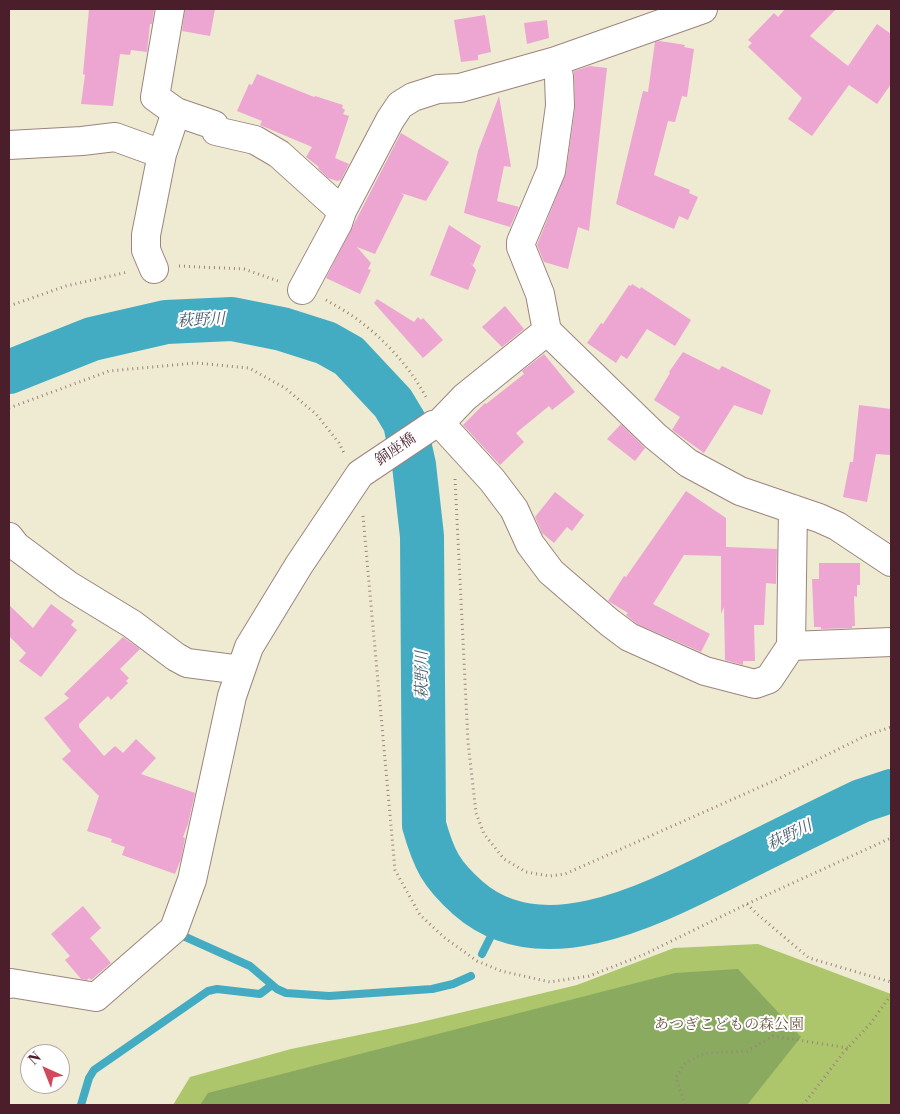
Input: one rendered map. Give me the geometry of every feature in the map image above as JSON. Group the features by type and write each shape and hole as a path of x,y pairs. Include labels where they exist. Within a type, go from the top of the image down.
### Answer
{"street":[{"path":"170,9 170,19 166,24 155,97 176,112 214,125 216,130 255,140 263,144 278,154 342,211"},
{"path":"302,290 390,120 400,105 413,97 438,89 460,88 556,61 703,9"},
{"path":"556,61 559,77 560,106 551,170 521,242 521,247 540,294 547,331 655,436 688,463 740,491 820,518 837,526 891,562"},
{"path":"154,269 146,250 146,235 162,154 176,112"},
{"path":"9,145 82,141 115,137 162,154"},
{"name":"銅座橋","path":"358,476 437,424 465,397 547,331"},
{"path":"437,424 492,480 514,509 530,544 551,572 609,622 629,637 705,671 755,684 769,679 791,646 792,509"},
{"path":"9,984 96,997 174,929 192,880 232,696 249,647 299,565 358,476"},
{"path":"9,537 16,546 68,585 132,624 176,657 187,663 241,670"},
{"path":"791,646 891,642"}],"path":[{"path":"9,306 66,286 121,273 185,265 244,269 324,299 362,323 396,354 422,388 437,424"},
{"path":"9,408 109,371 196,363 249,368 285,388 316,414 339,443 358,476 362,500 395,870 406,893 420,915 445,938 477,961 501,971 550,982 589,976 643,955 891,838"},
{"path":"454,470 459,536 468,742 476,813 484,834 504,859 526,872 549,876 566,874 769,783 865,736 891,727"},
{"path":"748,904 757,914 809,958 891,982"},
{"path":"803,1105 848,1048 870,1024 891,995"},
{"path":"685,1105 676,1077 684,1064 705,1053 747,1050 773,1036 848,1048"}],"green space":[{"name":"あつぎこどもの森公園","path":"758,944 891,994 891,1105 173,1105 190,1077 291,1049 417,1023 577,985 674,948"},
{"name":"あつぎこどもの森公園","path":"738,969 801,1037 747,1105 200,1105 208,1093 675,973"}],"building":[{"path":"89,9 154,9 152,24 150,24 147,52 131,50 130,55 120,54 113,106 81,104 85,75 83,74"},
{"path":"185,9 215,9 210,36 182,31"},
{"path":"785,9 836,9 810,36 848,66 877,24 891,34 891,84 877,104 849,85 812,136 788,119 802,98 748,47 752,43 748,40 774,13 778,17"},
{"path":"485,15 491,52 478,55 478,60 461,62 454,20"},
{"path":"547,20 549,38 527,44 524,23"},
{"path":"655,42 685,45 684,47 694,49 687,97 682,96 675,122 668,121 654,175 690,190 689,193 698,197 688,220 679,216 674,229 616,204 643,91 648,92"},
{"path":"590,66 607,68 589,231 578,227 568,269 544,262 537,245 566,173 575,108 574,71"},
{"path":"257,74 314,97 343,105 342,108 345,110 343,114 349,116 335,158 349,164 341,180 337,181 328,178 319,167 306,157 312,147 260,125 262,121 237,111 249,84 252,85"},
{"path":"499,96 511,167 504,166 497,201 519,207 510,227 464,213 478,151"},
{"path":"401,133 449,162 426,201 401,193 404,195 375,254 357,247 371,263 368,269 371,270 360,294 326,278"},
{"path":"449,225 481,246 473,265 470,262 476,270 468,290 430,275"},
{"path":"632,284 640,289 641,287 691,320 675,346 647,329 627,359 621,355 616,363 587,343 601,323 603,324 629,285 631,286"},
{"path":"377,299 414,322 418,317 421,320 423,318 443,340 423,358 374,303"},
{"path":"505,306 524,329 502,347 482,327"},
{"path":"683,352 719,370 722,366 771,390 762,415 734,405 704,453 672,430 680,417 654,400 669,372"},
{"path":"544,354 575,392 552,410 549,406 516,433 524,442 500,465 463,425 485,403 524,374 522,371"},
{"path":"859,405 891,409 891,455 876,454 867,502 843,497 850,462 853,462"},
{"path":"621,424 645,448 635,461 607,439"},
{"path":"686,491 726,518 726,547 777,549 776,584 766,583 764,625 754,625 755,661 743,661 743,665 725,660 724,607 721,614 721,556 684,555 653,604 710,634 701,652 637,624 626,615 628,613 608,601"},
{"path":"555,492 584,515 572,531 567,527 554,543 542,533 535,517"},
{"path":"819,563 860,563 860,585 857,585 857,597 854,596 855,626 852,626 852,628 821,629 821,627 814,627 812,579 819,579"},
{"path":"51,604 74,621 71,625 77,630 41,677 19,661 26,653 9,636 9,605 33,628"},
{"path":"123,637 140,649 120,669 129,678 126,681 128,683 111,700 108,696 79,724 79,727 104,756 115,746 123,753 136,739 156,758 141,774 195,793 183,837 185,838 181,859 175,874 122,855 125,847 111,842 112,839 87,831 99,796 62,759 71,751 44,718 69,698 64,694"},
{"path":"83,906 101,928 90,938 111,963 91,980 89,978 87,980 81,979 65,960 70,956 51,934"}],"waterway":[{"name":"萩野川","path":"9,372 92,339 166,322 232,319 282,329 326,343 349,356 393,403 405,423 414,465 422,536 424,825 431,848 445,874 468,898 498,917 531,926 566,926 602,919 638,908 672,894 861,801 891,791"},
{"path":"482,954 500,918"},
{"path":"181,935 250,966 277,989 286,993 329,996 432,989 453,984 471,976"},
{"path":"81,1105 89,1078 94,1070 208,991 217,989 260,994 272,985"}]}
